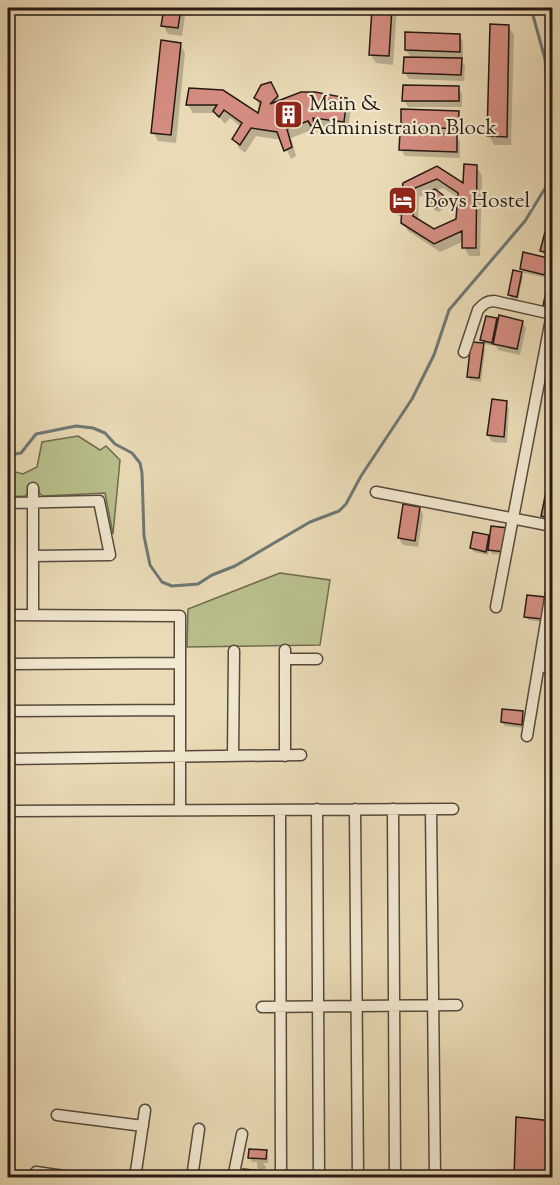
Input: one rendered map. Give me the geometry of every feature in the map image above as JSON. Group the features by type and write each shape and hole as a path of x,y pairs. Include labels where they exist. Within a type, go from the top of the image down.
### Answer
{"street":[{"path":"464,352 478,310 488,301 552,314 496,607"},
{"path":"33,488 33,615"},
{"path":"376,492 552,526"},
{"path":"8,503 99,501 110,555 33,556"},
{"path":"527,736 552,586"},
{"path":"8,615 180,616 180,810"},
{"path":"233,756 234,651"},
{"path":"285,756 285,654 318,659"},
{"path":"8,664 180,663"},
{"path":"539,666 552,668"},
{"path":"8,711 180,710"},
{"path":"8,759 301,755"},
{"path":"355,809 358,1178"},
{"path":"393,809 395,1178"},
{"path":"431,809 435,1178"},
{"path":"8,812 453,809"},
{"path":"280,810 281,1178"},
{"path":"317,810 319,1178"},
{"path":"262,1007 456,1005"},
{"path":"135,1178 145,1110"},
{"path":"57,1115 143,1126"},
{"path":"192,1178 199,1129"},
{"path":"233,1178 242,1134"},
{"path":"36,1172 78,1178"}],"green space":[{"path":"78,436 100,450 106,446 120,460 113,534 105,493 43,496 38,488 28,489 25,496 8,497 8,470 23,474 37,467 42,442"},
{"path":"280,573 330,580 320,645 187,647 188,609"}],"building":[{"path":"164,8 181,8 178,28 161,26"},
{"path":"372,8 392,8 389,56 369,55"},
{"path":"490,24 509,25 507,137 487,136"},
{"path":"405,32 460,34 460,52 405,50"},
{"path":"161,40 181,43 171,135 151,133"},
{"path":"404,57 462,58 461,75 403,73"},
{"name":"Main & Administraion Block","path":"271,82 278,96 270,104 301,92 315,92 347,98 344,122 313,118 314,125 311,126 308,121 287,129 292,147 284,151 277,132 251,128 240,145 232,139 242,123 224,110 219,117 213,111 217,105 186,105 189,88 223,90 258,113 261,102 254,98 261,85"},
{"path":"403,85 459,86 459,101 402,101"},
{"path":"401,109 459,111 458,129 401,126"},
{"path":"400,132 457,134 457,152 399,150"},
{"name":"Boys Hostel","path":"464,164 477,165 476,248 462,248 462,231 434,244 401,223 402,207 392,208 392,189 402,190 403,183 437,166 463,183","holes":["437,179 458,193 456,219 434,229 413,216 415,188"]},
{"path":"435,189 443,195 443,203 435,208 426,203 426,194"},
{"path":"545,232 552,234 552,254 540,251"},
{"path":"523,252 548,258 545,275 520,269"},
{"path":"513,270 522,272 517,297 508,295"},
{"path":"549,277 552,277 552,307 543,306"},
{"path":"499,315 523,321 517,349 493,344"},
{"path":"486,316 497,318 492,343 480,340"},
{"path":"471,342 484,343 479,378 467,377"},
{"path":"492,399 507,401 504,437 487,435"},
{"path":"547,487 552,488 552,503 544,501"},
{"path":"544,502 552,504 552,519 541,516"},
{"path":"403,504 420,507 415,541 398,538"},
{"path":"491,526 508,528 505,552 488,550"},
{"path":"473,532 489,535 486,552 470,548"},
{"path":"527,595 545,597 542,619 524,617"},
{"path":"502,709 523,711 522,725 501,722"},
{"path":"516,1117 552,1121 552,1178 514,1178"},
{"path":"249,1149 267,1150 266,1159 248,1158"},
{"path":"243,1169 264,1171 263,1178 242,1177"}],"waterway":[{"path":"8,455 21,453 36,434 76,426 93,428 105,433 115,444 132,453 140,463 142,473 144,536 150,565 162,582 172,586 198,584 212,575 235,566 310,522 339,511 346,504 361,476 412,399 434,355 449,310 525,221 552,177 545,59 531,8"}],"place":[{"name":"Main & Administraion Block","path":"288,115"},
{"name":"Boys Hostel","path":"403,200"}]}
